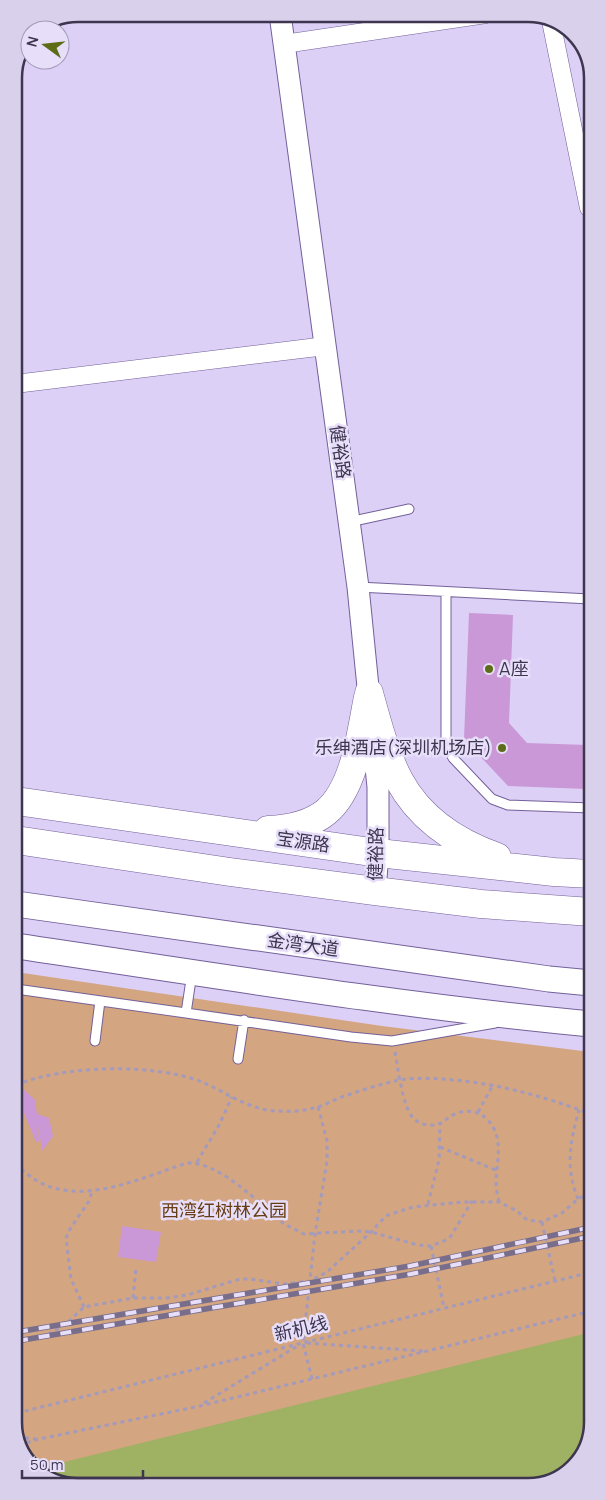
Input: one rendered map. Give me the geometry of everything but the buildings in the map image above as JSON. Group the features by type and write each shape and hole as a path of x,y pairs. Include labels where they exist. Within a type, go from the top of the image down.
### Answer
{"main road":[{"path":"234,833 297,826 310,822 330,808 345,786 352,768 369,693"},
{"path":"369,693 385,746 400,781 440,828 459,841 479,850 503,859 554,872"},
{"name":"宝源路","path":"22,802 378,852 554,872 584,874"},
{"path":"22,841 375,892 481,904 584,911"},
{"name":"金湾大道","path":"22,905 529,977 584,982"},
{"path":"22,947 522,1018 584,1023"}],"street":[{"name":"健裕路","path":"281,22 358,587 378,787 378,852 375,892"},
{"path":"284,44 427,23"},
{"path":"553,29 584,173"},
{"path":"23,383 326,346"}],"lane":[{"path":"349,522 409,509"},
{"path":"358,587 584,599"},
{"path":"446,592 446,743 453,758 492,799 508,805 584,808"},
{"path":"186,1013 192,972"},
{"path":"22,990 244,1020 351,1037 392,1040 522,1018"},
{"path":"95,1041 100,1002"},
{"path":"238,1059 244,1020"}],"path":[{"path":"392,1040 412,1117 420,1123 430,1125 440,1124 461,1112 478,1112 487,1119 494,1129 498,1144 496,1184 499,1202"},
{"path":"22,1083 48,1074 67,1071 88,1069 152,1070 200,1081 253,1107 271,1111 298,1111 318,1107 357,1092 401,1080 426,1078 493,1085 584,1112"},
{"path":"478,1112 493,1085"},
{"path":"197,1162 219,1125 232,1097"},
{"path":"312,1379 303,1343 315,1234 328,1161 327,1141 318,1107"},
{"path":"578,1199 570,1175 570,1142 579,1110"},
{"path":"428,1205 439,1160 440,1124"},
{"path":"440,1147 498,1171"},
{"path":"23,1171 43,1183 76,1192 128,1184 188,1163 197,1162 218,1171 295,1231 304,1234 340,1231 371,1232 418,1245 431,1246 451,1236 472,1201"},
{"path":"84,1307 71,1279 66,1238 92,1191"},
{"path":"22,1340 47,1335 66,1324 84,1307 133,1298 166,1298 186,1295 240,1279 284,1284 310,1281 327,1272 388,1215 413,1207 472,1201 499,1202 517,1211 527,1220 542,1222 562,1213 584,1195"},
{"path":"542,1222 555,1281"},
{"path":"431,1246 444,1308"},
{"path":"133,1298 136,1268"},
{"name":"新机线","path":"22,1412 584,1274"},
{"path":"27,1443 200,1406 584,1313"},
{"path":"200,1406 303,1343 426,1352"},
{"path":"25,1438 39,1439"}],"green space":[{"name":"西湾红树林公园","path":"22,973 382,1026 584,1051 584,1356 109,1477 68,1476 44,1466 28,1446 22,1421"}],"shaded area":[{"path":"584,1334 584,1421 581,1439 574,1453 562,1466 545,1475 527,1478 75,1477 57,1473 45,1467"}],"railway":[{"path":"22,1331 410,1266 584,1229"},
{"path":"22,1340 411,1274 584,1238"}],"place":[{"name":"A座","path":"489,669"},
{"name":"乐绅酒店(深圳机场店)","path":"502,748"}]}
